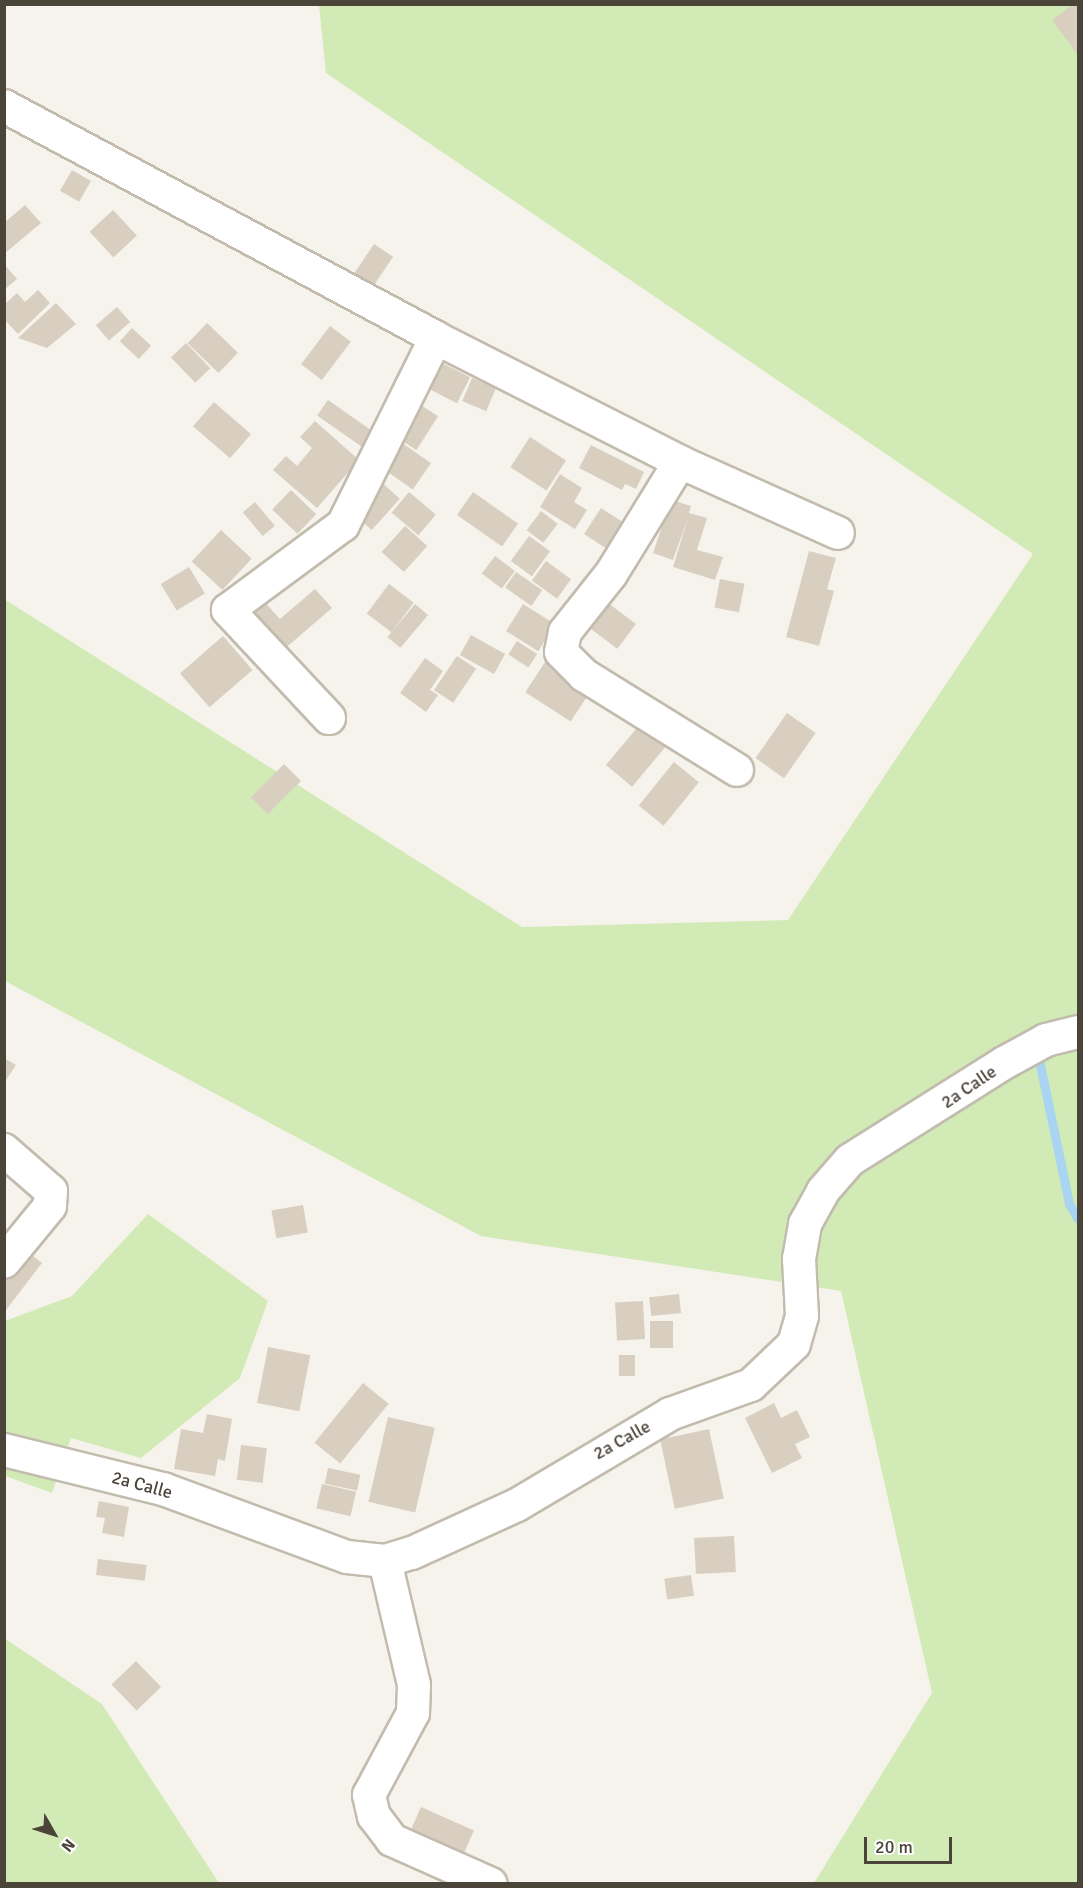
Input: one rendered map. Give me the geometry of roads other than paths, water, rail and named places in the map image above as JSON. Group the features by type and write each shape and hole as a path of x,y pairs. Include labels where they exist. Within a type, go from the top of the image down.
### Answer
{"street":[{"path":"4,106 436,338 680,462 838,533"},
{"path":"329,718 228,610 343,525 436,338"},
{"path":"680,462 611,574 565,632 561,652 584,675 737,770"},
{"name":"2a Calle","path":"4,1450 163,1490 347,1557 385,1561 517,1505 670,1414 751,1384 794,1344 802,1316 799,1259 805,1224 823,1191 850,1160 1046,1040 1078,1032"},
{"path":"4,1150 51,1191 50,1206 4,1262"},
{"path":"385,1561 410,1665 413,1704 369,1795 374,1816 392,1840 491,1884"}],"waterway":[{"path":"1038,1055 1069,1204 1078,1219"}]}
